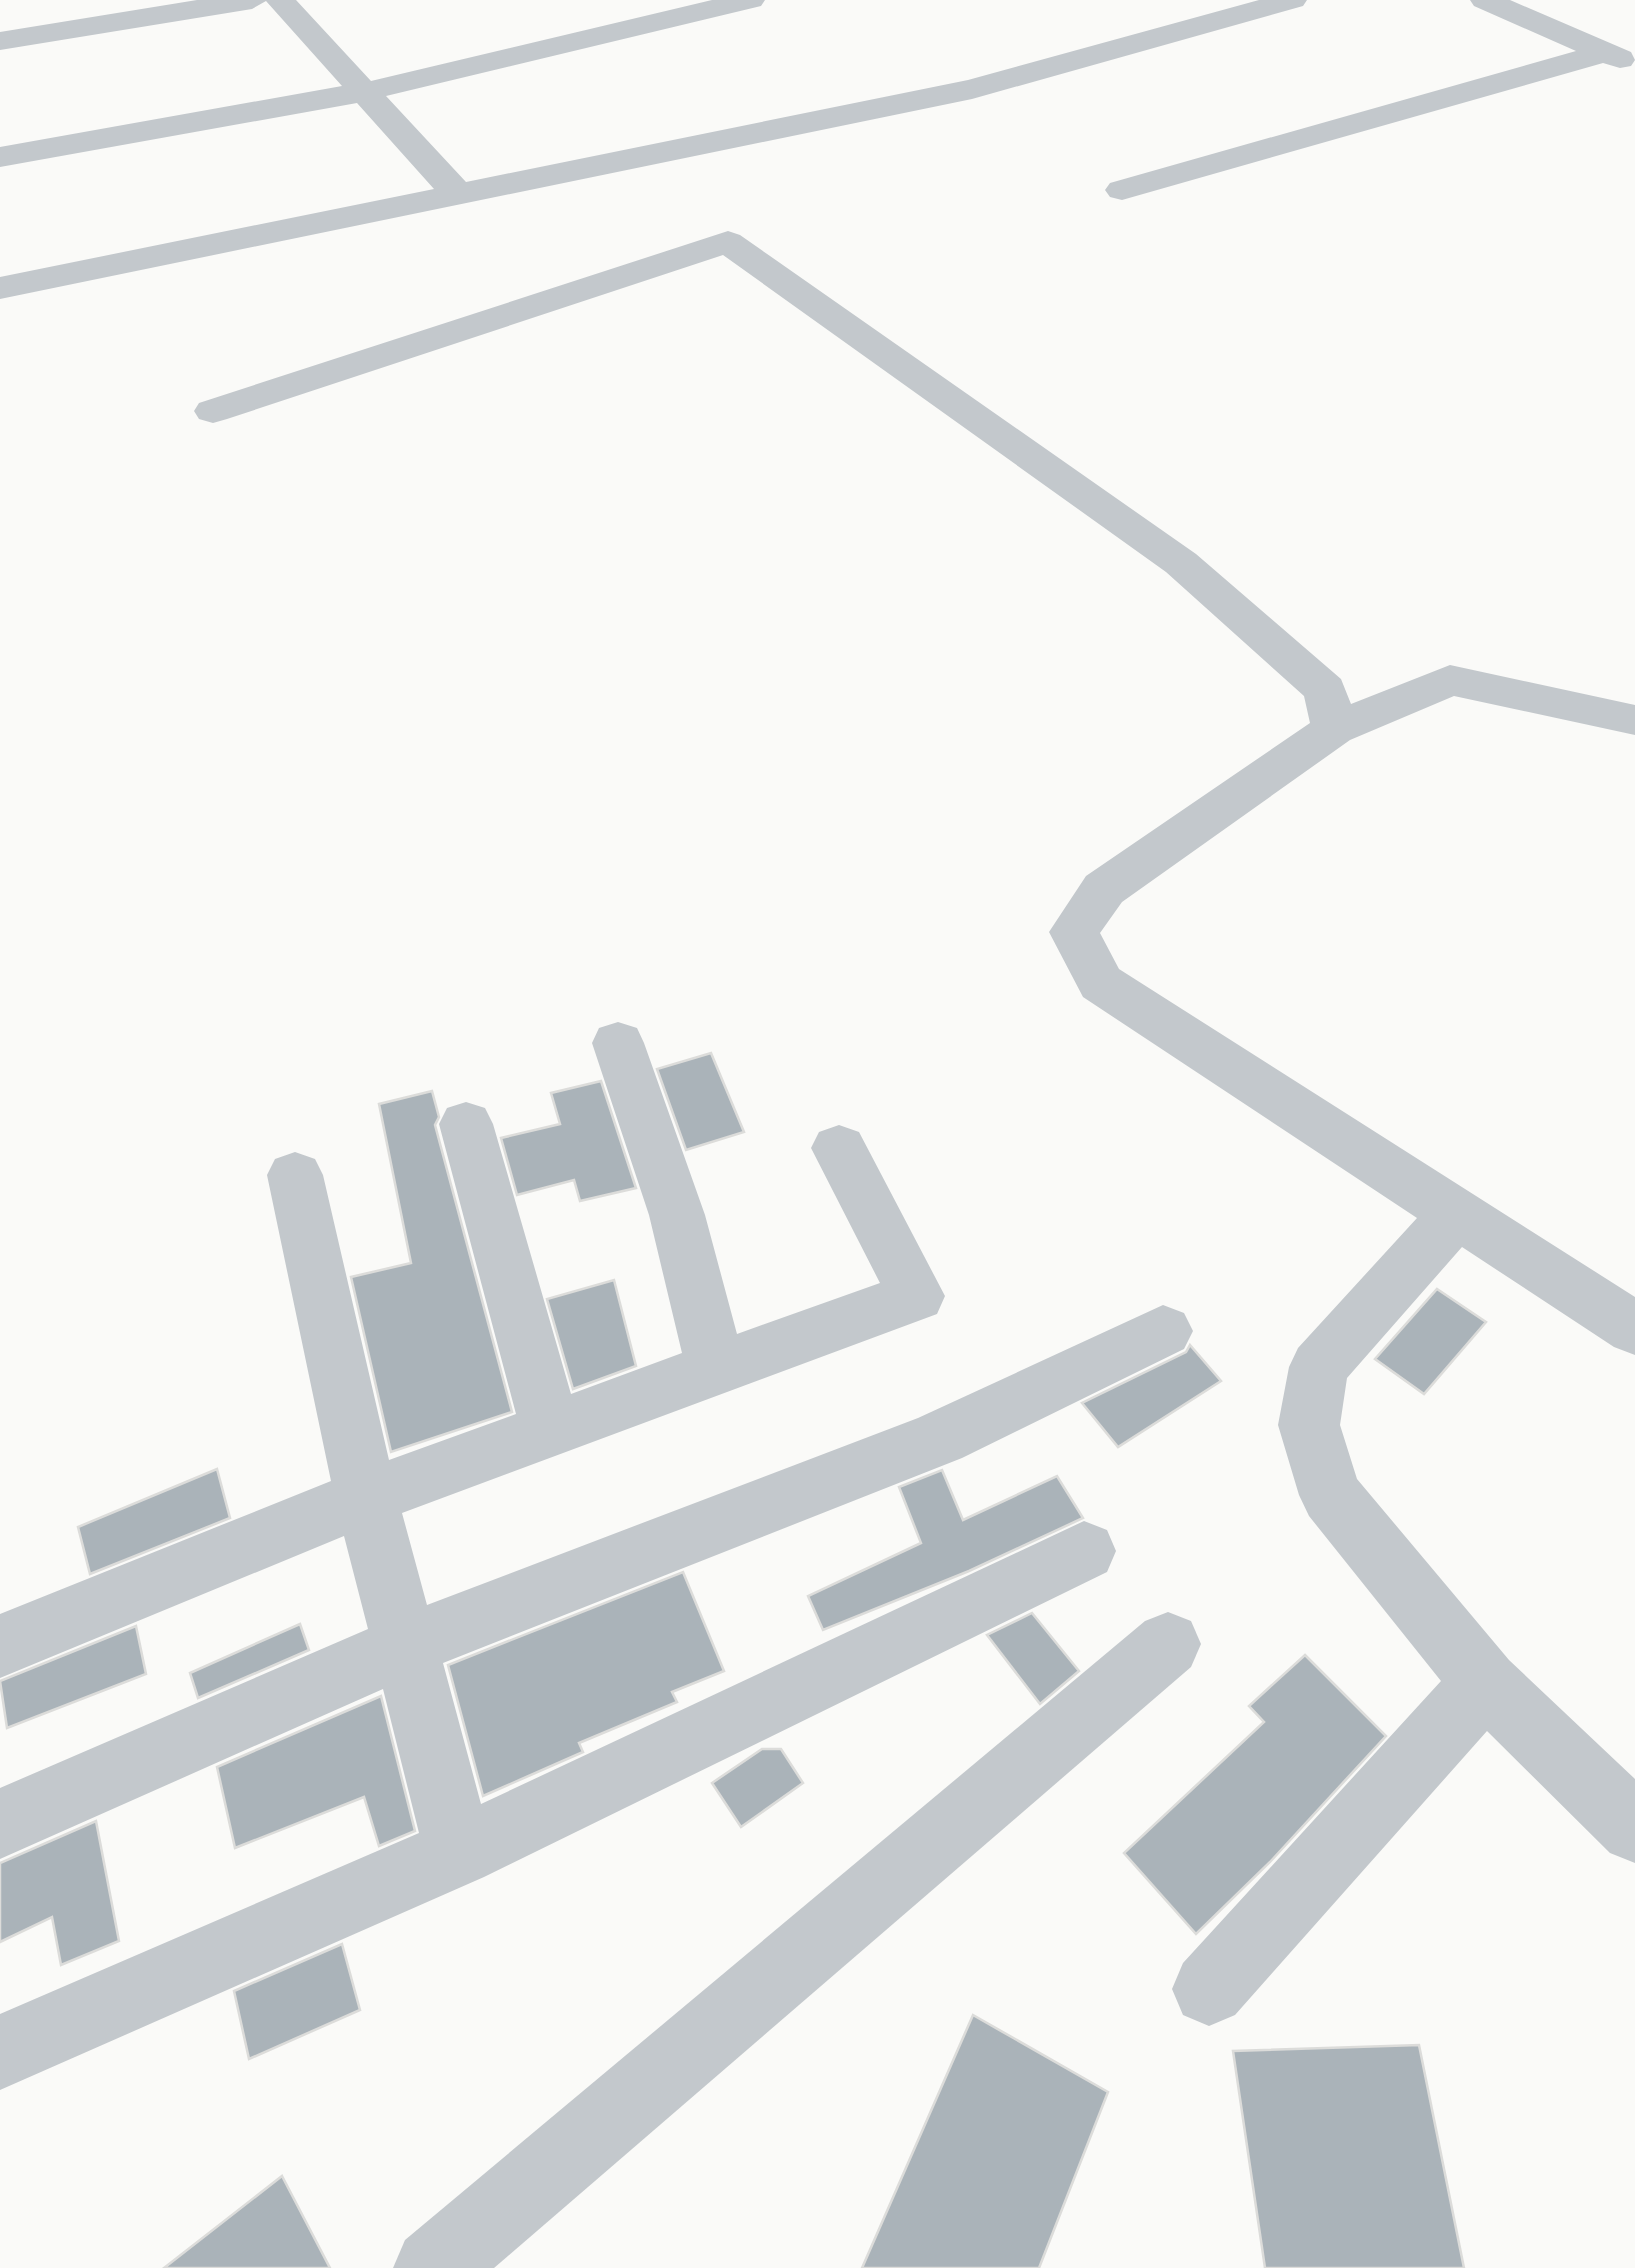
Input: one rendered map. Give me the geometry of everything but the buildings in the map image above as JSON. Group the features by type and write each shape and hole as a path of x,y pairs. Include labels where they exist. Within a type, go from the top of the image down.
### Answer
{"street":[{"path":"0,41 252,0"},
{"path":"280,0 458,194"},
{"path":"0,157 364,92 750,0"},
{"path":"0,288 972,88 1292,0"},
{"path":"1485,0 1635,66"},
{"path":"1122,190 1508,83 1605,52"},
{"path":"213,411 728,242 1181,563 1325,690 1334,729"},
{"path":"1635,720 1450,680 1334,729 1104,889 1074,932 1101,983 1635,1329"},
{"path":"618,1043 677,1215 716,1368"},
{"path":"466,1124 551,1429"},
{"path":"0,1646 366,1497 916,1296 839,1148"},
{"path":"294,1175 366,1497 459,1852"},
{"path":"1456,1214 1319,1367 1309,1425 1331,1495 1485,1683 1635,1828"},
{"path":"0,1824 404,1646 940,1438 1163,1331"},
{"path":"0,2052 459,1852 1084,1551"},
{"path":"433,2268 1168,1644"},
{"path":"1209,1989 1485,1683"}]}
